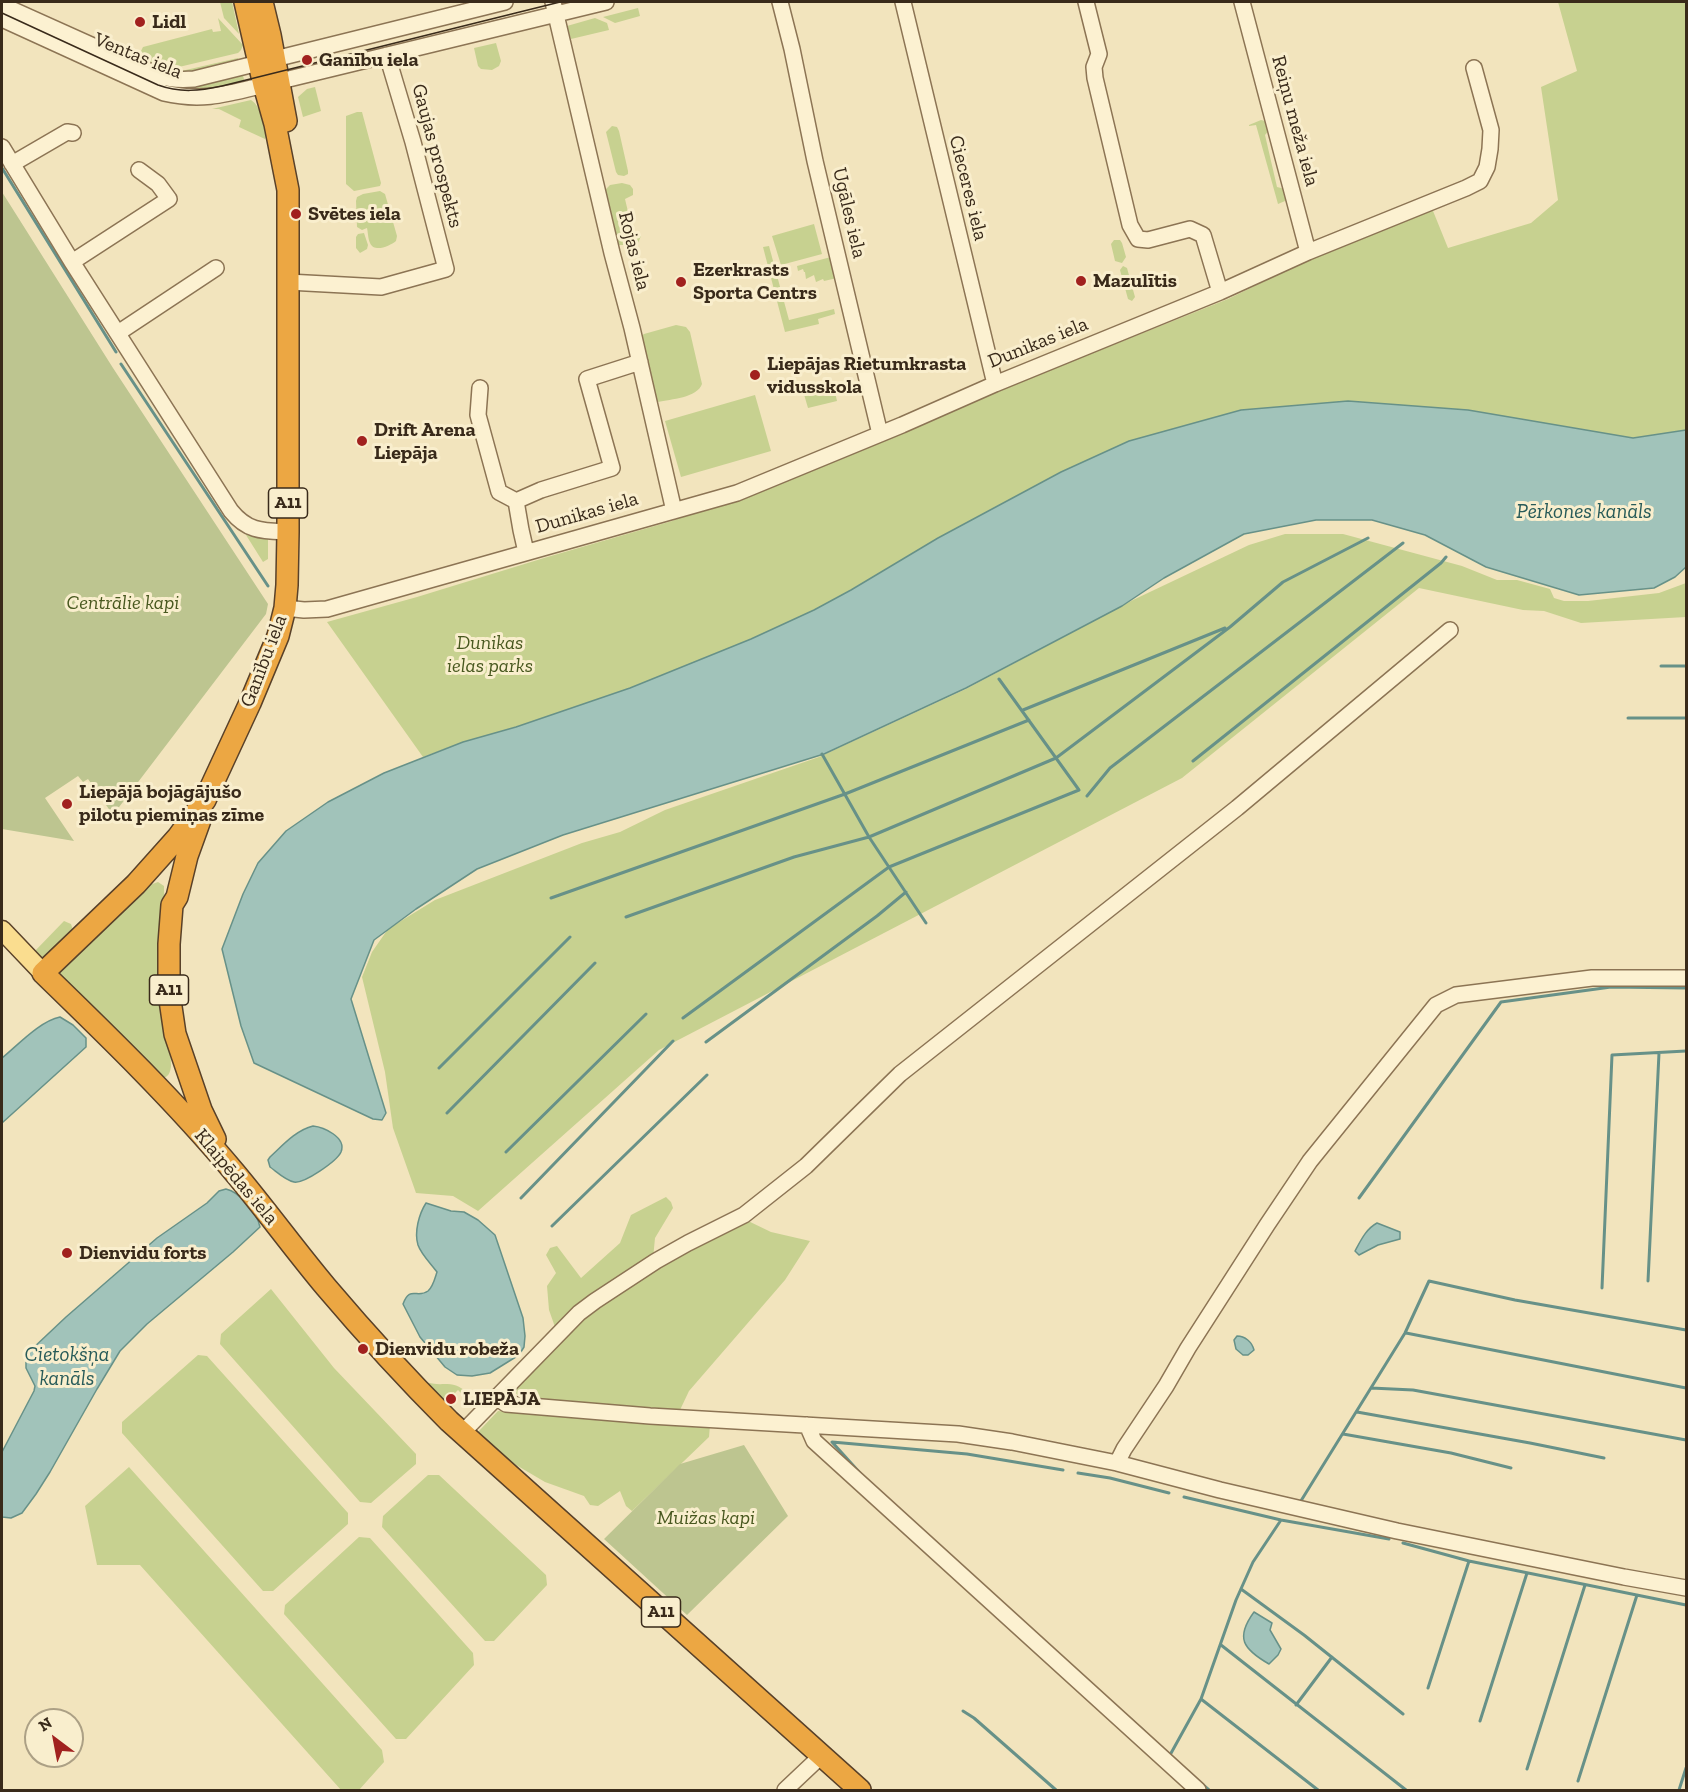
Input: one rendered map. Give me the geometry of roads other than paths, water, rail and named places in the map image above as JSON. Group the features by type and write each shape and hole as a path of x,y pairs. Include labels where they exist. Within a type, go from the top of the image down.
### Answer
{"highway":[{"name":"Ganību iela","path":"245,2 267,60"},
{"name":"Ganību iela","path":"44,973 136,884 178,837 205,800 278,636 285,608 288,532 288,190 275,124 262,2"},
{"name":"Ganību iela","path":"205,800 205,807 187,856 177,897 172,905 169,944 170,1000 176,1034 201,1110 235,1173"},
{"path":"136,884 147,876 157,874 165,877 171,888 172,905"},
{"name":"Klaipēdas iela","path":"44,973 153,1083 235,1173 373,1341 414,1386 462,1433"},
{"path":"153,1083 163,1085 175,1078 178,1062 176,1034"},
{"name":"A11","path":"462,1433 860,1791"}],"main road":[{"name":"Klaipēdas iela","path":"2,930 44,973"}],"street":[{"name":"Ventas iela","path":"2,5 168,79 194,79 505,2"},
{"name":"Ventas iela","path":"2,19 164,93 180,97 214,97 387,55 554,8 606,2"},
{"name":"Ugāles iela","path":"780,2 880,434"},
{"name":"Cieceres iela","path":"903,2 995,384"},
{"path":"1086,2 1099,54 1094,68 1095,78 1121,193 1134,235 1138,239 1148,240 1190,229 1203,235 1220,292"},
{"name":"Reiņu meža iela","path":"1242,2 1308,252"},
{"name":"Rojas iela","path":"554,8 674,511"},
{"name":"Gaujas prospekts","path":"288,282 381,287 446,269 413,142 387,55"},
{"name":"Dunikas iela","path":"285,608 327,609 737,493 1220,292 1308,252 1444,198 1480,181 1488,166 1491,130 1474,68"},
{"path":"12,164 67,132 73,133"},
{"path":"2,147 72,262 231,511 239,521 261,531 288,532"},
{"path":"72,262 169,199 158,184 139,170"},
{"path":"118,333 216,268"},
{"path":"516,501 541,490 612,468 587,379 640,362"},
{"path":"480,388 478,415 500,492 516,501"},
{"path":"516,501 526,552"},
{"path":"462,1433 579,1313 688,1243 744,1215 806,1166 900,1074 1238,808 1450,630"},
{"path":"1117,1463 1266,1225 1310,1161 1436,1005 1456,994 1592,978 1686,978"},
{"path":"496,1397 506,1404 650,1416 958,1434 1012,1442 1117,1463 1220,1490 1397,1531 1686,1588"},
{"path":"807,1425 814,1441 1198,1791"},
{"path":"785,1791 821,1756"}],"water":[{"name":"Pērkones kanāls","path":"1348,401 1468,410 1633,438 1686,430 1686,567 1675,577 1654,588 1579,595 1486,567 1425,535 1372,520 1316,520 1244,534 1164,578 1122,606 966,688 824,754 563,835 477,869 416,909 374,940 351,999 386,1113 382,1120 373,1119 254,1063 241,1026 222,949 243,894 258,863 286,831 328,802 384,773 463,742 516,727 630,688 751,639 814,610 938,538 1061,472 1129,441 1241,410"},
{"path":"60,1017 73,1025 86,1038 86,1047 2,1123 2,1058 37,1028"},
{"path":"313,1126 322,1128 337,1137 341,1142 341,1152 333,1161 312,1176 299,1182 287,1180 270,1167 268,1160 284,1143"},
{"name":"Cietokšņa kanāls","path":"226,1189 237,1194 247,1204 260,1227 147,1324 120,1351 36,1494 22,1513 11,1518 2,1517 2,1452 34,1391 35,1386 26,1368 31,1350 157,1238 207,1203 219,1191"},
{"path":"426,1203 451,1211 464,1212 478,1220 495,1235 523,1318 525,1336 524,1347 519,1355 490,1373 472,1376 457,1375 445,1367 420,1337 403,1304 408,1295 428,1291 433,1285 437,1272 421,1252 417,1240 418,1223"},
{"path":"1377,1223 1400,1232 1400,1239 1378,1245 1359,1255 1355,1251 1359,1243"},
{"path":"1237,1336 1248,1340 1254,1350 1248,1355 1243,1355 1236,1349 1234,1340"},
{"path":"1254,1612 1272,1623 1270,1630 1281,1649 1269,1664 1253,1653 1245,1642 1245,1629"}],"waterway":[{"path":"2,168 116,352"},
{"path":"121,364 268,586"},
{"path":"626,917 794,857 869,837 1056,758 1230,627 1283,582 1368,538"},
{"path":"1087,796 1110,768 1403,543"},
{"path":"1193,761 1446,557"},
{"path":"1023,710 1225,628"},
{"path":"1661,666 1686,666"},
{"path":"683,1018 889,867 1079,790 999,679"},
{"path":"1628,718 1686,718"},
{"path":"551,898 845,794 1029,720"},
{"path":"822,754 869,837 926,923"},
{"path":"706,1042 877,916 906,892"},
{"path":"439,1068 570,937"},
{"path":"447,1113 595,963"},
{"path":"1359,1198 1501,1002 1611,987 1686,988"},
{"path":"506,1152 646,1014"},
{"path":"521,1198 673,1041"},
{"path":"1602,1288 1612,1055 1686,1051"},
{"path":"1648,1281 1659,1053"},
{"path":"552,1226 707,1075"},
{"path":"1299,1504 1405,1333 1429,1281 1515,1300 1686,1330"},
{"path":"1406,1333 1686,1388"},
{"path":"1371,1388 1413,1390 1686,1440"},
{"path":"1357,1412 1604,1458"},
{"path":"1343,1434 1451,1453 1511,1468"},
{"path":"860,1473 832,1442 967,1454 1063,1470"},
{"path":"1078,1473 1110,1478 1169,1493"},
{"path":"1184,1497 1281,1520"},
{"path":"1170,1755 1201,1699 1236,1600 1253,1562 1281,1520 1389,1539"},
{"path":"1403,1543 1469,1561 1686,1605"},
{"path":"1428,1688 1469,1561"},
{"path":"1480,1721 1527,1573"},
{"path":"1527,1769 1585,1585"},
{"path":"1241,1589 1304,1635 1403,1714"},
{"path":"1578,1781 1637,1595"},
{"path":"1221,1645 1406,1790"},
{"path":"1296,1705 1332,1657"},
{"path":"1201,1699 1318,1790"},
{"path":"963,1711 1056,1790"},
{"path":"1126,1715 1144,1731"},
{"path":"1679,1790 1686,1768"},
{"path":"1202,1784 1209,1790"}],"tram line":[{"path":"2,13 158,85 190,90 222,86 560,2"}],"place":[{"name":"Lidl","path":"140,22"},
{"name":"Ganību iela","path":"307,60"},
{"name":"Svētes iela","path":"296,214"},
{"name":"Mazulītis","path":"1081,281"},
{"name":"Ezerkrasts Sporta Centrs","path":"681,282"},
{"name":"Liepājas Rietumkrasta vidusskola","path":"755,375"},
{"name":"Drift Arena Liepāja","path":"362,441"},
{"name":"Liepājā bojāgājušo pilotu piemiņas zīme","path":"67,804"},
{"name":"Dienvidu forts","path":"67,1253"},
{"name":"Dienvidu robeža","path":"363,1349"},
{"name":"LIEPĀJA","path":"451,1399"}],"park label":[{"name":"Centrālie kapi","path":"123,603"},
{"name":"Dunikas ielas parks","path":"490,654"},
{"name":"Muižas kapi","path":"706,1518"}]}
